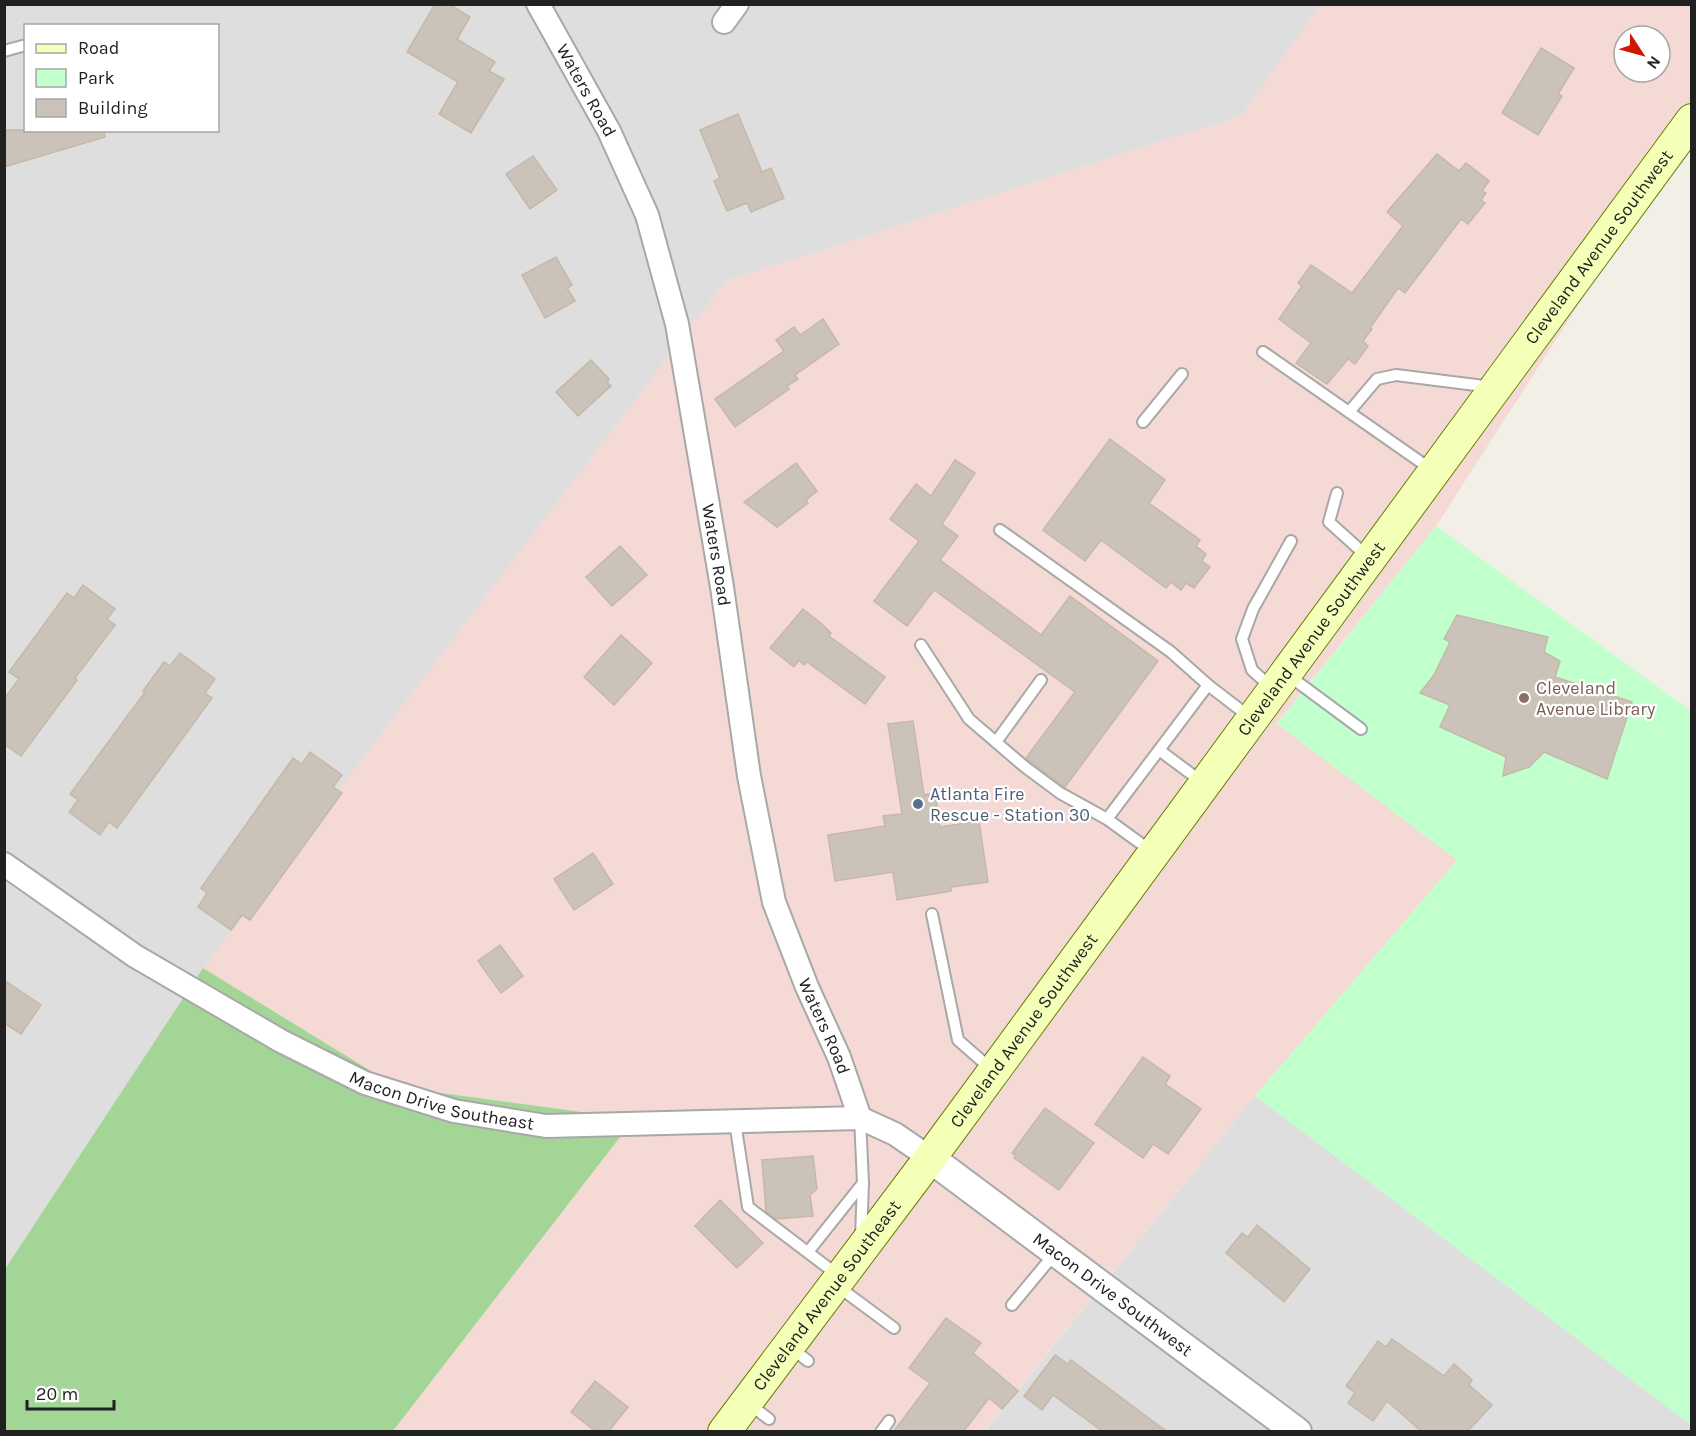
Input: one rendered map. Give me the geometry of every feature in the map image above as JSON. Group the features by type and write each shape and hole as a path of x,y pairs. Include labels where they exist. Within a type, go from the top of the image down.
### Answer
{"main road":[{"name":"Cleveland Avenue Southwest","path":"930,1158 1692,120"},
{"name":"Cleveland Avenue Southeast","path":"724,1431 758,1411 799,1354 838,1280 930,1158"}],"street":[{"name":"Waters Road","path":"538,4 609,131 647,215 677,324 722,587 749,776 774,902 807,987 839,1057 860,1118"},
{"name":"Macon Drive Southeast","path":"4,864 135,956 280,1041 365,1083 454,1111 546,1126 860,1118 895,1134 930,1158"},
{"name":"Macon Drive Southwest","path":"930,1158 1296,1431"}],"lane":[{"path":"4,51 24,46"},
{"path":"1263,352 1434,471"},
{"path":"1143,422 1182,374"},
{"path":"1349,412 1377,379 1396,375 1496,387"},
{"path":"1337,493 1329,522 1370,558"},
{"path":"1000,530 1171,652 1208,685 1252,719"},
{"path":"1291,541 1252,609 1242,639 1252,670 1280,681 1360,729"},
{"path":"921,645 969,719 1060,793 1107,819 1154,853"},
{"path":"996,742 1041,680"},
{"path":"1107,819 1208,685"},
{"path":"1159,750 1204,783"},
{"path":"932,914 958,1040 993,1071"},
{"path":"860,1118 864,1183 861,1249"},
{"path":"735,1122 748,1207 808,1252 894,1328"},
{"path":"808,1252 864,1183"},
{"path":"1012,1305 1056,1252"},
{"path":"880,1431 889,1421"}],"shaded area":[{"path":"5,5 1321,5 1241,116 726,281 204,967 5,1269"},
{"path":"1321,5 1691,5 1691,140 1642,206 1436,526 1277,723 1457,860 1255,1096 984,1431 393,1431 634,1119 397,1087 203,968 726,281 1241,116"},
{"path":"1255,1096 1692,1425 1691,1432 984,1432"}],"green space":[{"path":"1436,526 1691,711 1691,1425 1255,1096 1457,860 1277,724"},
{"path":"203,968 397,1087 634,1119 393,1431 5,1432 5,1269"}],"building":[{"path":"435,4 449,4 470,17 457,39 495,62 489,71 504,79 471,133 439,114 458,82 407,52"},
{"path":"1541,48 1574,68 1558,94 1562,96 1538,135 1502,113"},
{"path":"738,114 762,172 771,168 784,198 751,212 747,203 727,211 714,181 720,178 700,130"},
{"path":"4,130 104,132 105,137 4,167"},
{"path":"1437,154 1459,171 1466,163 1489,181 1482,191 1486,193 1481,200 1485,203 1468,224 1461,219 1405,293 1398,288 1370,328 1372,329 1363,341 1368,346 1355,364 1348,359 1327,384 1296,363 1311,343 1279,319 1302,286 1298,283 1311,265 1352,293 1403,226 1387,212"},
{"path":"533,156 557,190 530,209 506,174"},
{"path":"556,257 572,285 567,288 575,301 545,318 522,275"},
{"path":"823,319 839,344 795,375 798,379 787,386 789,389 735,427 715,399 784,351 776,340 794,327 800,335"},
{"path":"591,360 609,379 607,382 611,386 578,416 556,392"},
{"path":"1110,439 1165,480 1149,503 1200,540 1196,546 1206,554 1202,561 1210,567 1194,588 1186,583 1181,590 1171,582 1166,588 1101,540 1085,561 1043,530"},
{"path":"955,460 975,473 942,524 958,536 940,560 1041,635 1070,596 1158,661 1065,787 1026,758 1075,692 934,590 907,626 874,601 919,541 890,519 916,484 931,496"},
{"path":"796,463 817,491 806,500 808,503 777,527 744,502"},
{"path":"620,546 647,575 612,606 586,577"},
{"path":"83,585 115,609 107,619 115,625 21,756 4,744 4,699 19,679 9,672 67,593 74,598"},
{"path":"803,609 831,633 829,636 885,677 865,704 807,662 804,665 799,660 794,667 770,648"},
{"name":"Cleveland Avenue Library","path":"1457,615 1548,637 1544,652 1560,661 1555,677 1632,702 1607,779 1544,752 1529,767 1503,776 1506,757 1440,727 1450,705 1420,693 1434,675 1450,642 1444,639"},
{"path":"621,635 652,663 614,705 584,677"},
{"path":"180,653 215,679 205,693 212,698 117,828 109,822 100,835 69,812 78,800 70,794 145,692 143,691 164,662 170,666"},
{"name":"Atlanta Fire Rescue - Station 30","path":"913,721 924,795 935,793 940,827 979,821 988,882 951,887 951,891 897,900 893,872 835,881 828,835 885,826 883,816 902,814 888,724"},
{"path":"310,752 342,775 333,787 342,793 250,920 242,915 231,930 198,907 207,893 201,888 293,758 302,764"},
{"path":"593,853 613,884 574,910 554,879"},
{"path":"500,945 523,976 501,993 478,961"},
{"path":"4,980 41,1005 21,1034 4,1023"},
{"path":"1143,1057 1170,1076 1165,1084 1201,1109 1168,1154 1153,1144 1143,1158 1095,1124"},
{"path":"1045,1108 1094,1143 1059,1190 1014,1158 1016,1156 1012,1153"},
{"path":"813,1156 817,1189 810,1195 813,1216 776,1219 766,1211 762,1160"},
{"path":"720,1200 763,1243 737,1268 695,1226"},
{"path":"1257,1225 1310,1269 1284,1302 1226,1253 1242,1233 1248,1237"},
{"path":"946,1318 981,1343 973,1353 1018,1391 1002,1409 989,1398 964,1431 894,1431 930,1383 909,1368"},
{"path":"1392,1339 1444,1376 1454,1364 1472,1380 1469,1385 1492,1405 1468,1431 1421,1431 1387,1401 1373,1421 1348,1403 1355,1393 1346,1386 1378,1341 1386,1347"},
{"path":"1055,1355 1068,1364 1071,1360 1166,1431 1102,1431 1053,1395 1042,1410 1024,1396"},
{"path":"595,1381 628,1407 609,1431 595,1431 571,1412"}],"place":[{"name":"Cleveland Avenue Library","path":"1524,698"},
{"name":"Atlanta Fire Rescue - Station 30","path":"918,804"}]}
